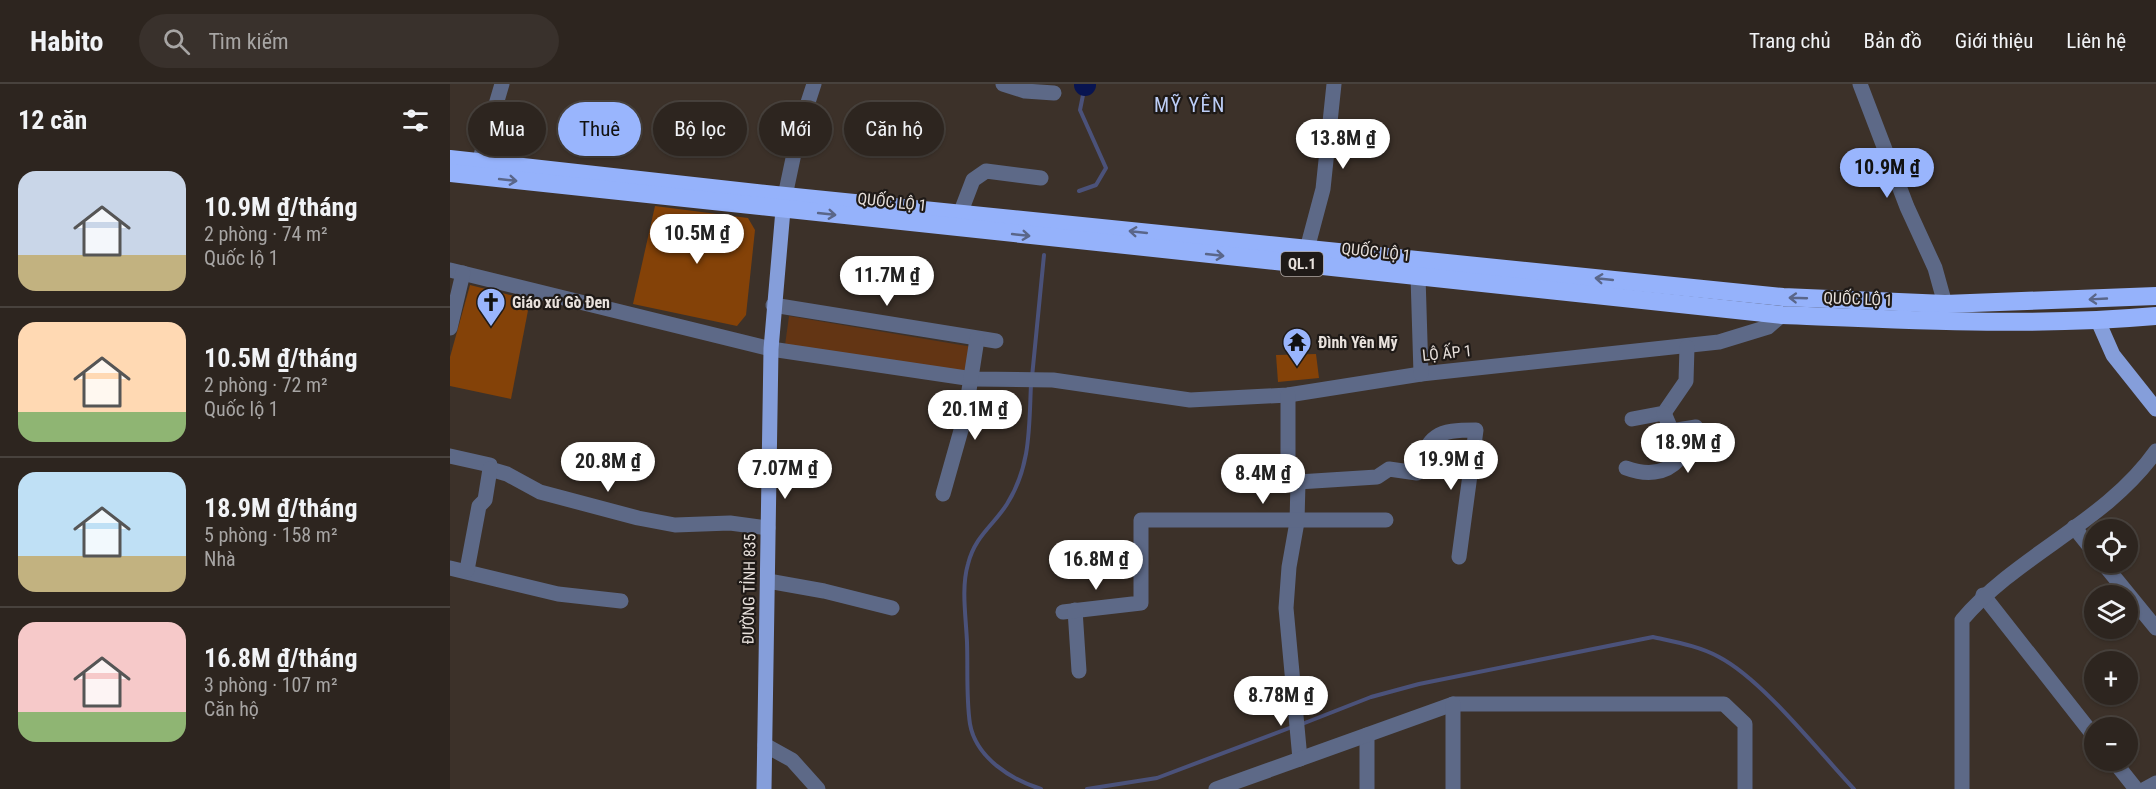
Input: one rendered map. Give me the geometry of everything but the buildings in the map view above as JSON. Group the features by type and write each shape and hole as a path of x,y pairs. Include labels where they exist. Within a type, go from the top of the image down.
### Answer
{"highway":[{"name":"QUỐC LỘ 1","path":"450,159 784,203 1418,276 1782,315 1955,322 2098,321 2156,316"},
{"name":"QUỐC LỘ 1","path":"450,173 784,203 960,214 1783,297 1945,304 2156,296"}],"main road":[{"name":"ĐƯỜNG TỈNH 835","path":"764,789 771,349 773,305 784,203"},
{"path":"2098,321 2113,355 2156,409"}],"street":[{"path":"479,162 502,84"},
{"path":"784,203 799,130 814,84"},
{"path":"1004,84 1025,91 1054,93"},
{"path":"1307,249 1323,189 1335,84"},
{"path":"1860,84 1907,207 1935,268 1945,304"},
{"path":"960,214 973,180 986,171 1041,178"},
{"path":"450,328 457,272"},
{"name":"LỘ ẤP 1","path":"457,272 771,349 973,379 1040,380 1190,400 1288,395 1421,374 1687,347 1719,342 1768,327 1782,315"},
{"path":"1418,276 1421,374"},
{"path":"773,305 996,341"},
{"path":"942,494 973,379 977,339"},
{"path":"1632,419 1664,413 1686,381 1687,347"},
{"path":"1288,395 1288,461 1298,482 1297,522 1289,567 1286,608 1300,759"},
{"path":"1626,468 1646,473 1665,471 1679,459 1680,450 1664,413"},
{"path":"1671,430 1696,427"},
{"path":"1298,482 1377,477 1389,469 1418,473 1430,441 1436,435 1451,430 1476,430 1459,557"},
{"path":"1962,789 1962,620 1983,595 2127,487 2156,452"},
{"path":"450,456 489,465 490,469 507,474 540,492 638,518 675,525 730,523 768,528"},
{"path":"467,570 479,506 485,500 490,469"},
{"path":"1079,671 1069,611 1141,603 1141,520 1297,522 1386,520"},
{"path":"2073,527 2084,540"},
{"path":"450,568 467,570 508,584 538,590 621,601"},
{"path":"2111,573 2156,628"},
{"path":"768,581 825,591 892,608"},
{"path":"1983,595 2084,723"},
{"path":"1453,704 1453,789"},
{"path":"1216,789 1453,704 1724,704 1745,724 1745,789"},
{"path":"1366,735 1367,789"},
{"path":"765,745 792,760 818,789"},
{"path":"2122,771 2136,789"},
{"path":"2145,789 2156,783"}],"shaded area":[{"path":"789,316 973,347 971,373 785,345"}],"waterway":[{"path":"1079,191 1096,185 1106,168 1080,110 1085,85"},
{"path":"1032,377 1044,255"},
{"path":"1031,384 1029,431 1021,475 1002,512 971,554 966,573 964,603 968,704 974,736 987,757 997,766 1019,780 1041,789"},
{"path":"1302,724 1371,697 1419,684 1653,637 1703,650 1736,668 1772,699 1854,789"},
{"path":"1087,789 1157,778 1292,727"}],"place":[{"name":"Giáo xứ Gò Đen","path":"491,328"},
{"name":"Đình Yên Mỹ","path":"1297,368"}],"district":[{"name":"MỸ YÊN","path":"1190,105"}]}
